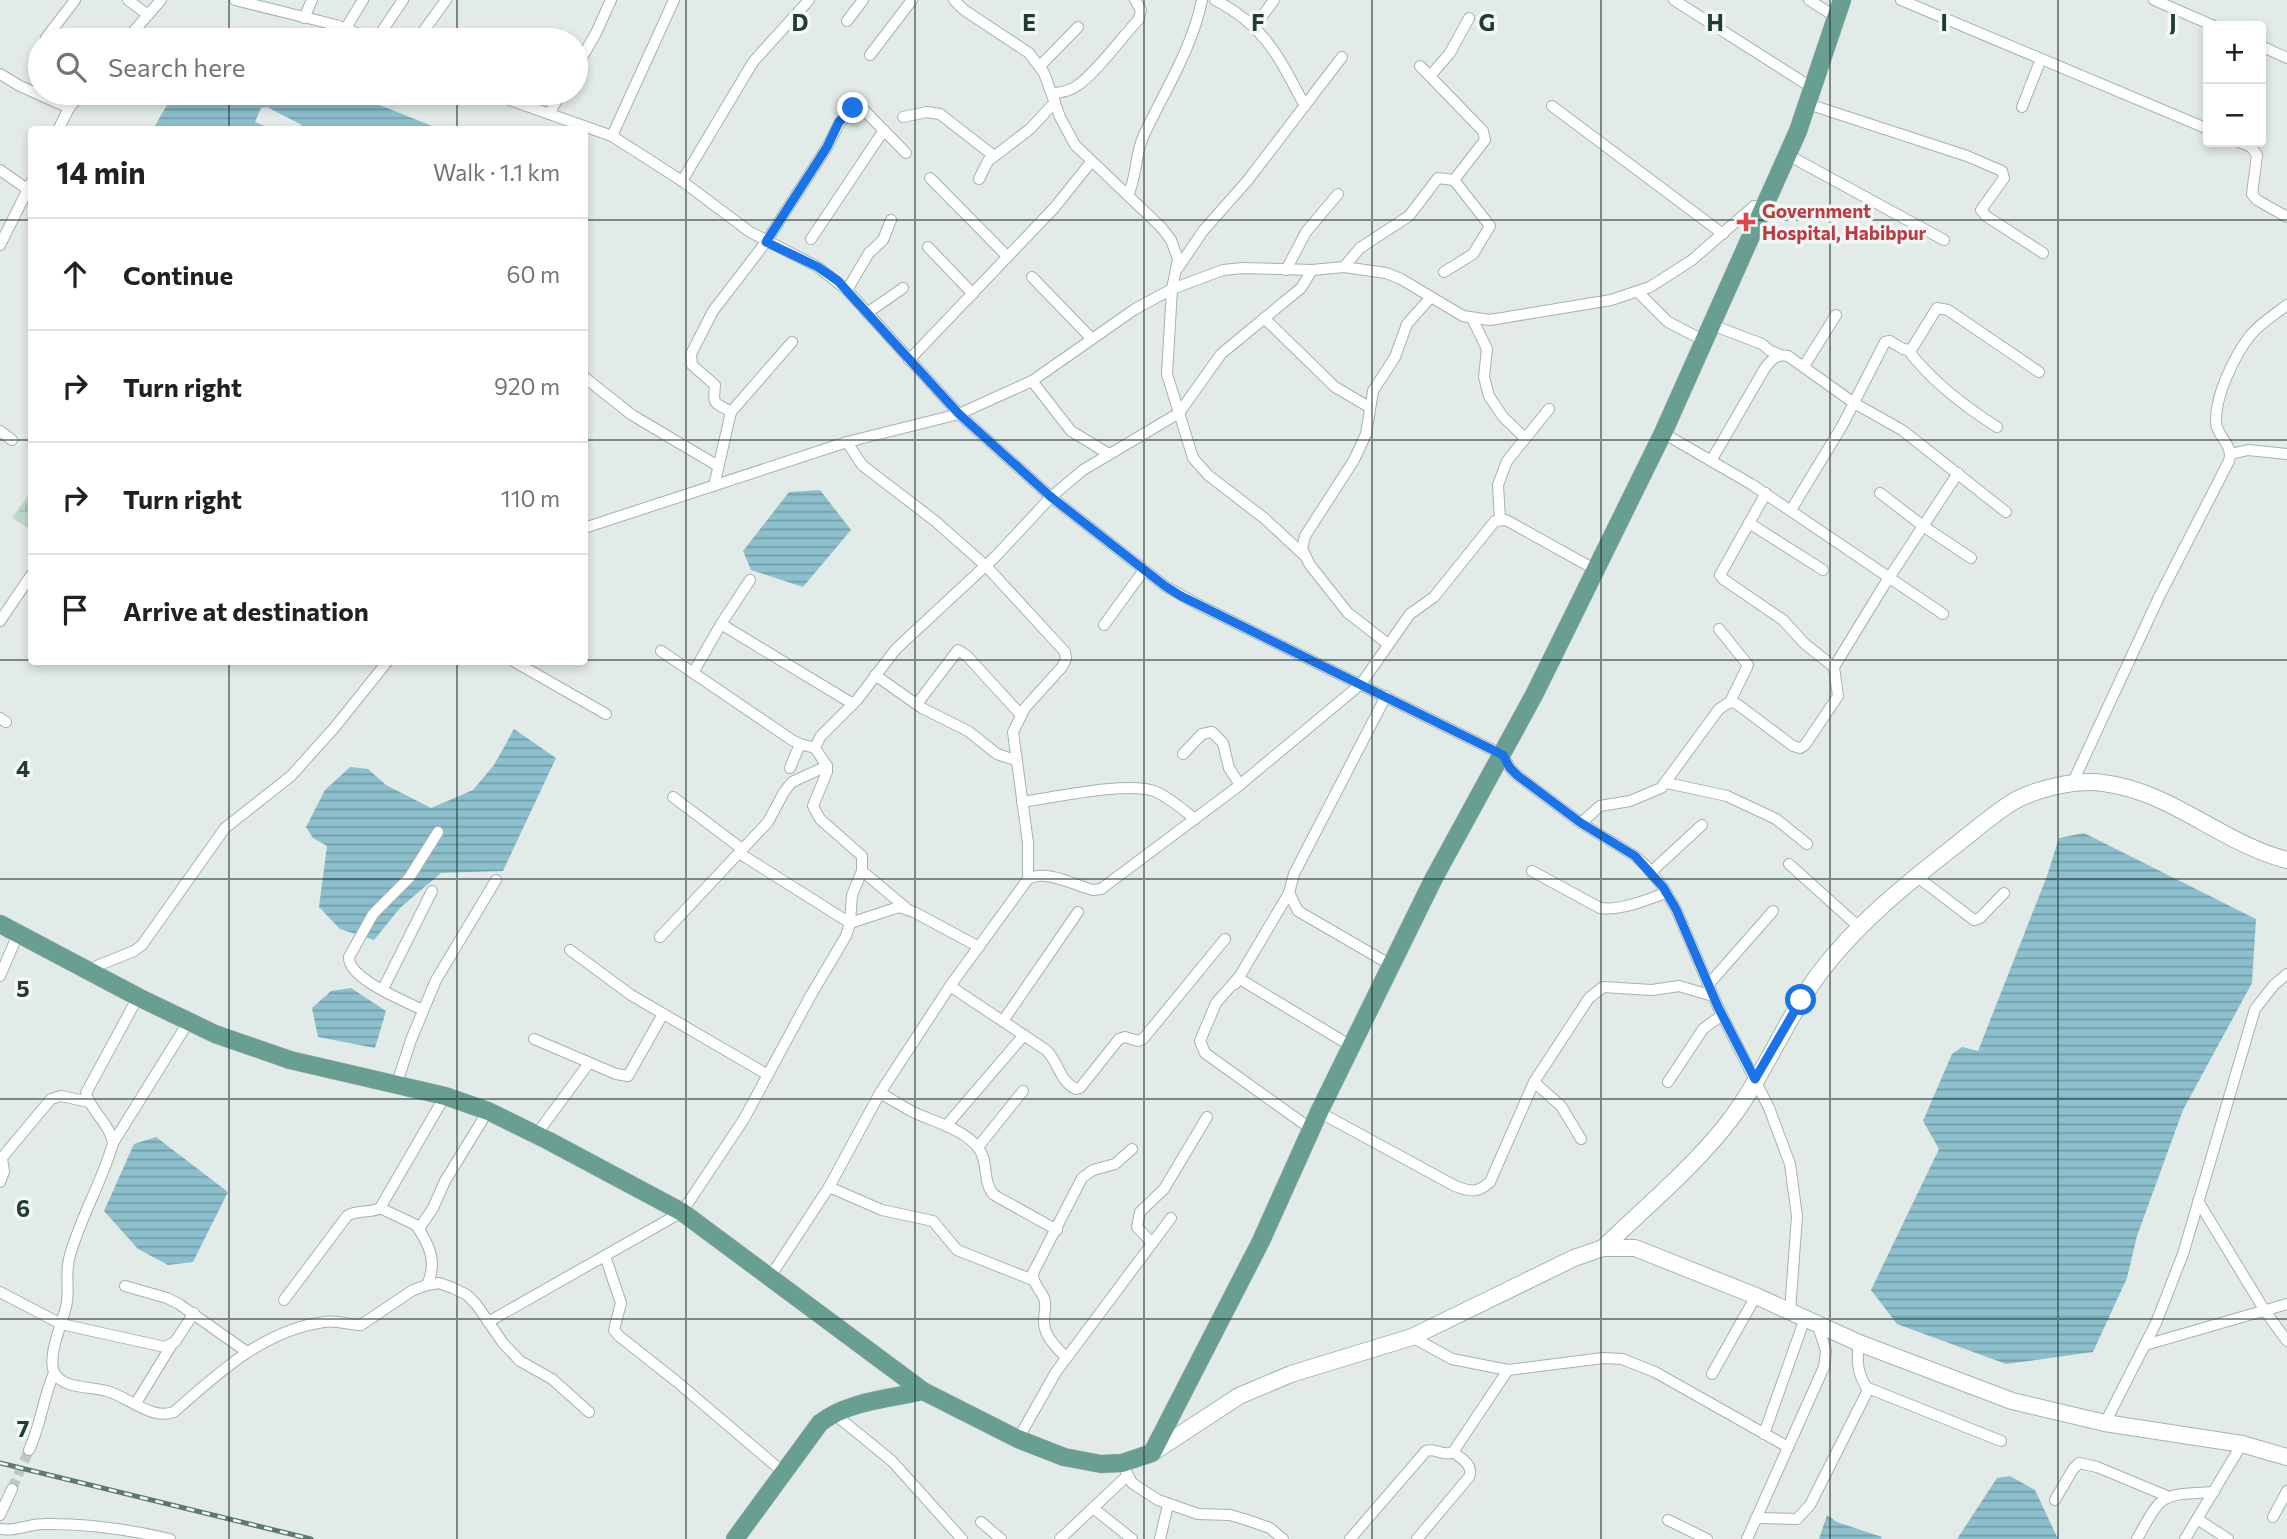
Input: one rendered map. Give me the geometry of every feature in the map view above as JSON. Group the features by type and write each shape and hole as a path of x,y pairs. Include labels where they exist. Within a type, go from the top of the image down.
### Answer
{"main road":[{"path":"1152,1453 1261,1241 1319,1112 1434,878 1503,755 1663,433 1788,155 1811,96 1839,8"},
{"path":"1603,1248 1704,1151 1730,1119 1801,1000 1840,947 1916,876 2012,802 2047,788 2101,782 2159,798 2264,854 2287,859"},
{"path":"0,924 138,997 226,1038 279,1056 445,1096 488,1111 536,1135 682,1212 923,1391 1018,1439 1064,1457 1124,1469 1238,1396 1291,1374 1412,1337 1574,1258 1603,1248 1635,1248 1756,1296 1858,1343 2012,1401 2105,1423 2242,1444 2287,1457"},
{"path":"735,1539 820,1423 833,1413 923,1391"}],"street":[{"path":"54,28 75,0"},
{"path":"128,0 148,15"},
{"path":"137,28 160,0"},
{"path":"235,0 346,28 363,0"},
{"path":"304,18 312,0"},
{"path":"384,28 402,0"},
{"path":"426,28 446,0"},
{"path":"588,47 611,0"},
{"path":"612,136 674,0"},
{"path":"682,181 753,62 809,0"},
{"path":"847,20 863,0"},
{"path":"870,55 912,0"},
{"path":"954,0 964,10 1019,46 1040,66 1060,117 1075,145 1161,227 1176,250 1178,268"},
{"path":"964,10 973,0"},
{"path":"979,179 988,161 1030,129 1053,97 1079,85 1139,19 1141,10 1135,0"},
{"path":"1128,195 1143,137 1181,58 1202,0"},
{"path":"1215,0 1235,10 1255,26 1282,63 1306,106"},
{"path":"1255,26 1274,0"},
{"path":"1674,0 1811,96 2002,171 2004,178 1981,210 2043,253"},
{"path":"1809,0 1839,8"},
{"path":"1901,0 2203,126"},
{"path":"2154,0 2203,21"},
{"path":"1430,76 1450,54 1469,18"},
{"path":"1040,66 1078,27"},
{"path":"2266,48 2287,58"},
{"path":"1342,57 1248,180 1203,231 1178,268 1172,289 1166,365 1193,458 1199,467 1264,518 1304,555 1348,613 1388,645"},
{"path":"2022,107 2041,59"},
{"path":"1420,66 1483,131 1485,137 1482,146 1454,180"},
{"path":"0,74 28,90"},
{"path":"62,105 69,108"},
{"path":"60,126 72,105"},
{"path":"524,105 583,126"},
{"path":"549,114 554,105"},
{"path":"731,412 715,403 712,396 715,385 692,365 691,354 713,311 766,242 827,147 839,122 858,106 905,153"},
{"path":"1552,106 1723,234"},
{"path":"903,117 927,112 940,114 994,156"},
{"path":"588,128 612,136 682,181 766,242 818,267 846,290 959,414 1051,497 1181,596 1503,755 1518,776 1581,823 1635,856 1651,872 1676,909 1713,996 1755,1079 1784,1146 1795,1189 1804,1317 1764,1434"},
{"path":"811,239 884,130"},
{"path":"2251,147 2257,155 2252,194 2257,200 2287,217"},
{"path":"1788,155 1944,240"},
{"path":"909,360 1055,207 1091,162"},
{"path":"0,170 28,184"},
{"path":"930,178 1008,257"},
{"path":"1343,267 1360,248 1409,216 1438,178 1454,180 1490,226 1473,254 1444,272"},
{"path":"0,244 28,187"},
{"path":"1286,270 1306,232 1338,194"},
{"path":"588,527 847,442 959,414 1032,381 1135,309 1172,289 1223,270 1312,270 1343,267 1386,273 1463,316 1490,320 1589,304 1638,292 1692,260 1754,206 1764,208"},
{"path":"846,290 869,253 883,240 891,220"},
{"path":"928,247 973,294"},
{"path":"815,748 820,737 853,704 896,649 986,566 1051,497 1083,470 1179,413 1220,354 1301,288 1312,270"},
{"path":"1032,277 1092,339"},
{"path":"867,313 903,288"},
{"path":"1638,292 1668,322 1762,344 1769,351 1788,356 1854,403 1902,430 2006,512"},
{"path":"1304,555 1302,549 1306,536 1360,447 1368,425 1373,391 1398,351 1407,324 1431,297"},
{"path":"2072,784 2160,597 2229,464 2230,446 2218,430 2216,421 2223,386 2250,336 2262,323 2287,305"},
{"path":"1908,350 1917,342 1935,310 1941,307 2039,372"},
{"path":"1804,366 1836,315"},
{"path":"1264,318 1335,387 1369,407"},
{"path":"1472,318 1487,349 1484,377 1489,396 1503,417 1525,438"},
{"path":"1791,510 1854,403 1886,341 1908,350 1918,364 1968,409 1997,427"},
{"path":"714,486 731,412 792,342"},
{"path":"1710,461 1765,368 1772,358 1780,355"},
{"path":"588,380 632,415 718,466"},
{"path":"1032,381 1071,431 1109,454"},
{"path":"1500,519 1498,485 1507,461 1549,409"},
{"path":"0,431 12,440"},
{"path":"1663,433 1766,493 1943,614"},
{"path":"847,442 862,466 935,521 986,566 1065,652 1066,659 1062,667 1021,715 1013,732 1028,843 1028,879"},
{"path":"2231,454 2248,450 2287,454"},
{"path":"1730,702 1737,704 1793,746 1800,748 1805,745 1838,696 1834,667 1958,473"},
{"path":"1766,493 1720,575 1783,620 1805,644 1834,667"},
{"path":"1880,493 1971,558"},
{"path":"770,1278 829,1187 880,1093 950,986 1028,879 1036,874 1093,890 1101,889 1240,785 1361,684 1410,614 1434,597 1487,529 1500,519 1596,570"},
{"path":"1749,523 1823,570"},
{"path":"1104,625 1144,570"},
{"path":"0,621 28,580"},
{"path":"693,673 750,580"},
{"path":"721,624 853,704"},
{"path":"1581,823 1600,806 1630,801 1654,792 1667,783 1719,709 1730,702 1748,665 1719,629"},
{"path":"916,704 958,650 967,656 1021,715"},
{"path":"488,1322 682,1212 744,1119 846,936 850,923 852,895 862,871 862,856 820,819 813,806 827,772 827,766 815,748 800,744 661,651"},
{"path":"87,970 134,951 142,945 226,828 298,769 385,665"},
{"path":"520,665 606,714"},
{"path":"875,675 916,704 968,731 997,754 1015,760"},
{"path":"1229,994 1289,893 1294,874 1386,696"},
{"path":"1183,754 1202,734 1212,732 1223,743 1229,768 1240,785"},
{"path":"790,768 800,744"},
{"path":"660,937 772,817 792,782 827,766"},
{"path":"1667,783 1727,796 1776,819 1807,844"},
{"path":"1022,802 1113,789 1144,788 1164,796 1195,819"},
{"path":"673,797 741,851 850,923"},
{"path":"1651,872 1702,825"},
{"path":"423,1010 353,971 349,965 349,957 373,914 409,878 438,832"},
{"path":"1788,864 1859,927"},
{"path":"862,871 906,909 979,947"},
{"path":"1532,871 1600,908 1623,907 1666,893"},
{"path":"1916,876 1974,920 1980,918 2004,893"},
{"path":"397,1083 423,1010 452,952 496,880"},
{"path":"383,989 432,891"},
{"path":"1289,893 1298,911 1391,965"},
{"path":"850,923 892,908 906,909"},
{"path":"1708,985 1773,911"},
{"path":"1003,1021 1078,912"},
{"path":"0,976 18,934"},
{"path":"950,986 1050,1054 1068,1084 1076,1089 1080,1088 1119,1039 1143,1039 1225,939"},
{"path":"570,950 631,995 768,1075"},
{"path":"2105,1423 2167,1298 2250,1021 2263,998 2287,974"},
{"path":"1238,978 1352,1046"},
{"path":"1238,978 1216,1003 1200,1041 1205,1053 1311,1129"},
{"path":"1319,1112 1455,1186 1474,1192 1482,1189 1494,1174 1534,1082 1589,998 1603,987 1652,990 1679,986 1713,996"},
{"path":"113,1143 86,1093 138,997"},
{"path":"534,1039 616,1074 628,1076 663,1014"},
{"path":"1668,1082 1703,1029 1722,1015"},
{"path":"29,1450 37,1432 43,1400 54,1373 53,1352 68,1299 68,1262 113,1143 189,1021"},
{"path":"946,1126 1024,1035"},
{"path":"536,1135 589,1063"},
{"path":"1534,1082 1561,1106 1581,1139"},
{"path":"978,1147 1023,1091"},
{"path":"880,1093 946,1126 978,1147 982,1154 987,1185 994,1195 1057,1230"},
{"path":"0,1182 4,1172 1,1159 51,1099 61,1096 89,1102"},
{"path":"284,1300 347,1216 380,1208 445,1096"},
{"path":"419,1229 488,1111"},
{"path":"1152,1243 1137,1227 1140,1212 1164,1189 1207,1118"},
{"path":"1066,1359 1047,1336 1044,1321 1046,1308 1033,1280 1033,1273 1082,1178 1087,1172 1115,1164 1132,1149"},
{"path":"829,1187 882,1210 933,1221 957,1250 1033,1280"},
{"path":"2198,1201 2287,1341"},
{"path":"380,1208 416,1224 429,1246 432,1263 431,1276 426,1284"},
{"path":"1018,1439 1056,1372 1171,1218"},
{"path":"605,1256 621,1303 614,1330 783,1472"},
{"path":"54,1373 67,1383 99,1389 166,1415 174,1412 247,1352 286,1333 313,1324 341,1322 361,1325 400,1297 426,1284 439,1283 467,1296 520,1361 552,1379 589,1412"},
{"path":"125,1286 167,1298 194,1313 247,1352"},
{"path":"0,1292 61,1324 171,1346"},
{"path":"1712,1374 1756,1296"},
{"path":"2145,1345 2286,1306"},
{"path":"136,1404 194,1313"},
{"path":"1746,1539 1826,1358 1824,1340 1804,1317"},
{"path":"1412,1337 1452,1359 1508,1370 1603,1358 1622,1359 1655,1372 1788,1447"},
{"path":"1858,1343 1856,1361 1861,1382 1868,1388 2001,1441"},
{"path":"1350,1539 1426,1451 1445,1454 1453,1452 1508,1370"},
{"path":"1756,1518 1797,1519 1804,1513 1868,1388"},
{"path":"833,1413 892,1461 962,1539"},
{"path":"2185,1539 2242,1444"},
{"path":"1417,1539 1472,1471 1470,1466 1453,1452"},
{"path":"2054,1500 2073,1469 2080,1463 2097,1467 2167,1496 2214,1492"},
{"path":"1060,1539 1093,1508 1124,1469 1138,1489 1168,1506 1198,1514 1230,1515 1244,1519 1270,1528 1283,1539"},
{"path":"0,1515 12,1489"},
{"path":"2273,1517 2287,1491"},
{"path":"2137,1539 2153,1510 2167,1496"},
{"path":"1160,1539 1168,1506"},
{"path":"1093,1508 1132,1539"},
{"path":"2197,1519 2228,1539"},
{"path":"1668,1520 1707,1539"},
{"path":"981,1522 1001,1539"},
{"path":"0,1529 12,1530 39,1524 97,1525 170,1539"}],"green space":[{"path":"28,495 28,528 12,518"}],"water":[{"path":"167,105 379,105 432,126 302,126 267,107 261,108 255,122 265,126 155,126"},
{"path":"820,490 851,530 803,587 751,570 743,551 789,492"},
{"path":"514,729 556,758 503,871 441,873 400,908 374,940 340,929 319,907 327,846 313,838 306,827 325,790 350,767 368,769 386,785 431,808 473,790 494,765"},
{"path":"2084,833 2256,919 2252,983 2183,1110 2137,1236 2127,1278 2093,1352 2006,1364 1897,1324 1871,1290 1939,1149 1923,1121 1952,1054 1962,1047 1978,1051 2047,876 2059,838"},
{"path":"351,988 386,1011 375,1048 318,1037 312,1008 331,991"},
{"path":"156,1137 228,1192 193,1262 168,1265 138,1249 104,1211 134,1144"},
{"path":"2010,1476 2035,1490 2058,1539 1957,1539 1997,1478"},
{"path":"1827,1515 1837,1522 1882,1537 1819,1539"}],"tunnel":[{"path":"12,1489 29,1450"}],"railway":[{"path":"0,1463 311,1539"}],"place":[{"name":"Government Hospital, Habibpur","path":"1746,222"}],"route":[{"path":"853,108 839,122 827,147 766,242 818,267 838,281 959,414 1051,497 1165,586 1503,755 1518,776 1581,823 1635,856 1663,887 1676,909 1718,1007 1755,1079 1801,1000"}]}
